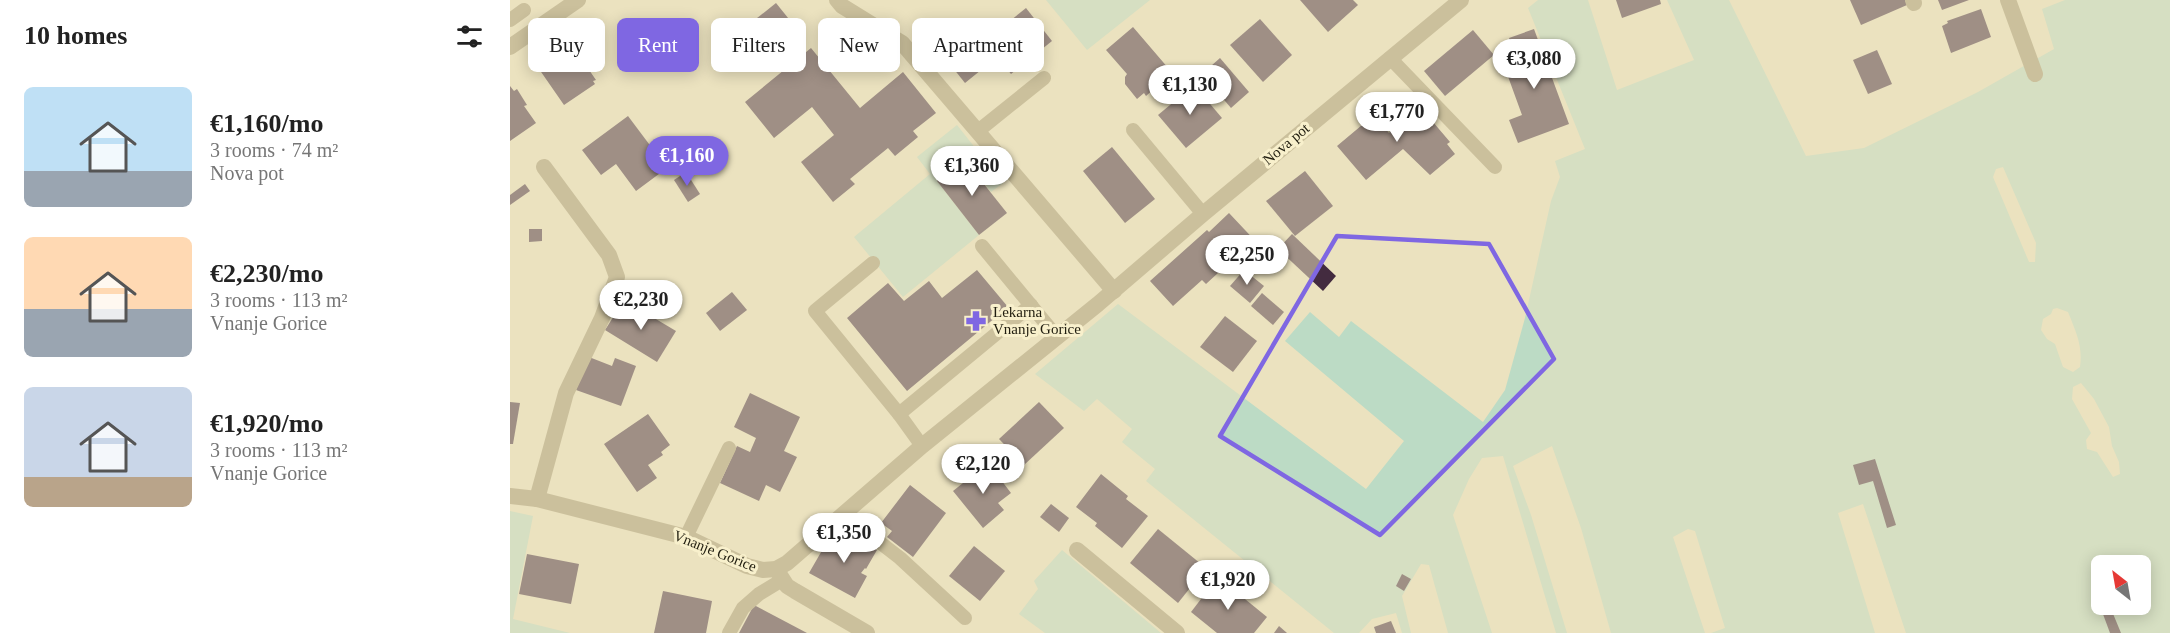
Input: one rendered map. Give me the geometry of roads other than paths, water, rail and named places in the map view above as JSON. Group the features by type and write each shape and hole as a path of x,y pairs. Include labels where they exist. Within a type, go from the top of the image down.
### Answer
{"street":[{"path":"510,47 578,0"},
{"path":"837,0 842,6 902,43 1114,291"},
{"path":"2008,0 2036,74"},
{"name":"Nova pot","path":"779,574 843,514 922,446 1114,291 1390,58 1451,3"},
{"path":"537,499 566,393 602,318 617,277 609,255 544,167"},
{"name":"Vnanje Gorice","path":"510,496 537,499 686,537 747,566 779,574"},
{"path":"1077,550 1177,633"},
{"path":"779,574 787,586 867,633"}],"lane":[{"path":"510,20 524,10"},
{"path":"1390,58 1495,167"},
{"path":"978,131 1044,78"},
{"path":"1133,130 1203,214"},
{"path":"982,246 1057,337"},
{"path":"873,263 815,311 899,414 922,446"},
{"path":"899,414 1031,305"},
{"path":"686,537 729,448"},
{"path":"843,514 900,558 965,618"},
{"path":"729,633 743,608 779,574"}],"place":[{"name":"Lekarna Vnanje Gorice","path":"976,321"}]}
